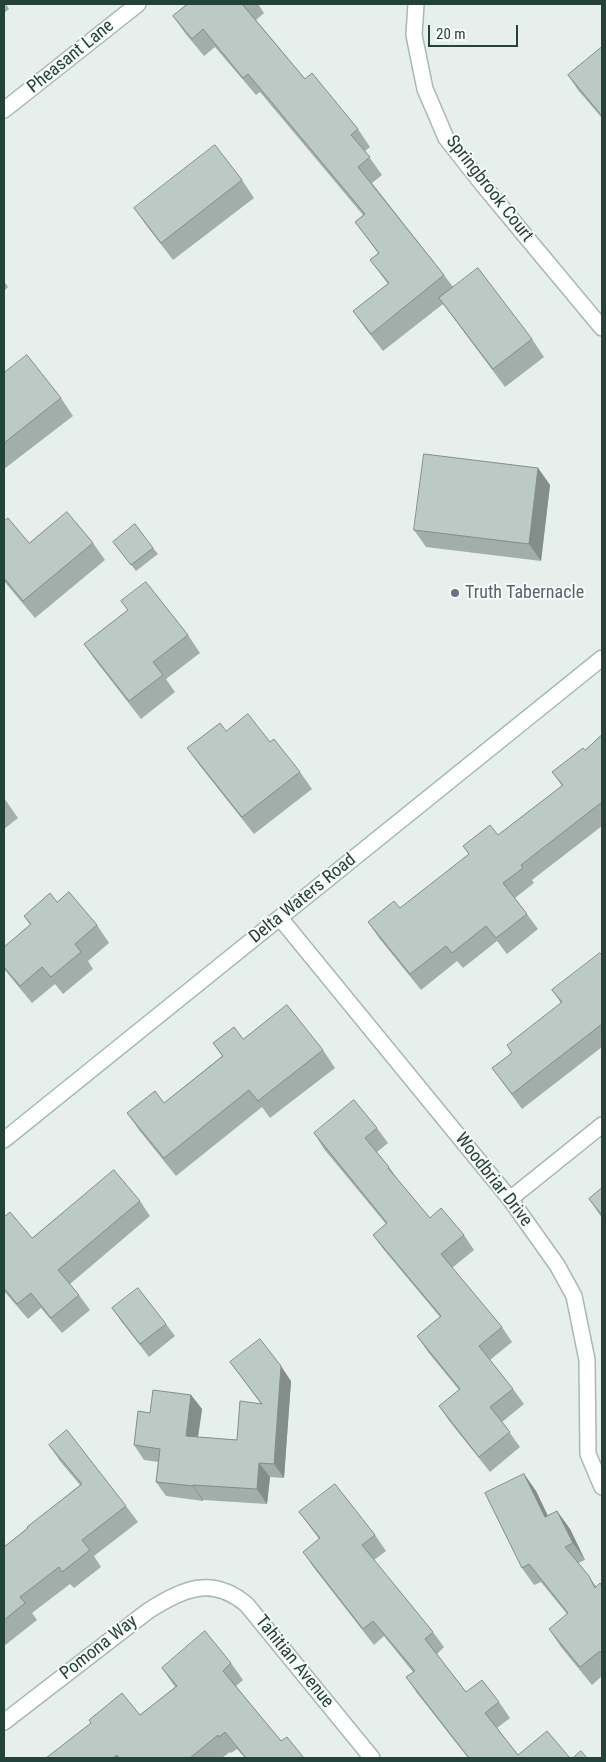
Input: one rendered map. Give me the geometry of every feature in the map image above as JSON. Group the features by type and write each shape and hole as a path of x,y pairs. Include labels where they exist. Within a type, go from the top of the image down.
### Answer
{"street":[{"name":"Pheasant Lane","path":"4,110 138,4"},
{"name":"Springbrook Court","path":"416,4 414,35 425,89 446,138 602,328"},
{"name":"Delta Waters Road","path":"4,1140 602,658"},
{"name":"Woodbriar Drive","path":"280,918 510,1199 557,1265 574,1296 587,1360 588,1454 602,1487"},
{"path":"510,1199 602,1125"},
{"name":"Pomona Way","path":"4,1722 148,1611 169,1597 183,1591 202,1587"},
{"name":"Tahitian Avenue","path":"202,1587 219,1589 238,1597 247,1605 372,1758"}],"building":[{"path":"188,4 242,4 305,79 312,73 358,129 351,135 370,157 358,167 444,275 371,334 353,311 389,283 370,260 379,253 355,222 365,214 248,74 243,78 203,29 192,39 173,16"},
{"path":"602,47 602,116 568,75"},
{"path":"215,145 242,180 161,243 134,208"},
{"path":"478,268 532,339 493,369 439,298"},
{"path":"27,355 61,398 4,443 4,373"},
{"path":"424,454 538,468 529,544 414,530"},
{"path":"67,512 93,543 23,601 4,578 4,521 8,518 29,543"},
{"path":"135,524 153,548 131,565 113,542"},
{"path":"146,582 188,635 153,662 163,675 129,701 84,644 128,610 121,601"},
{"path":"248,714 270,742 274,739 300,772 242,817 187,748 220,723 226,731"},
{"path":"602,735 602,802 521,865 523,868 503,883 527,914 496,938 486,926 452,953 446,946 410,974 368,922 394,901 400,908 469,854 463,846 490,825 498,835 563,785 552,772 583,748 585,750"},
{"path":"69,892 97,925 75,944 81,952 51,977 42,967 20,986 4,967 4,947 31,924 24,916 50,893 57,902"},
{"path":"600,953 602,955 602,1024 512,1094 492,1068 512,1053 507,1045 562,1002 552,990"},
{"path":"287,1005 323,1050 258,1101 249,1090 164,1158 127,1113 155,1091 164,1103 223,1056 213,1043 234,1027 243,1039"},
{"path":"354,1100 377,1128 365,1138 388,1168 430,1218 441,1208 464,1235 441,1254 502,1327 479,1346 513,1389 490,1407 510,1432 479,1457 439,1406 460,1389 417,1336 441,1316 373,1235 387,1223 314,1133"},
{"path":"114,1170 140,1201 58,1270 79,1295 51,1318 31,1293 17,1304 4,1288 4,1217 10,1212 32,1238"},
{"path":"602,1188 602,1215 589,1199"},
{"path":"138,1288 166,1324 140,1344 112,1308"},
{"path":"260,1339 281,1366 274,1464 259,1463 257,1489 156,1482 160,1449 134,1445 138,1411 150,1413 153,1390 191,1395 186,1436 237,1440 240,1401 262,1404 230,1362"},
{"path":"67,1430 126,1506 82,1540 90,1550 62,1572 59,1567 20,1597 25,1603 4,1620 4,1547 82,1484 49,1445"},
{"path":"524,1474 545,1517 557,1511 573,1543 565,1547 589,1576 595,1588 600,1583 602,1586 602,1653 600,1651 580,1667 549,1629 568,1613 529,1564 522,1568 485,1493"},
{"path":"335,1484 375,1535 362,1545 433,1632 425,1639 466,1692 482,1680 499,1702 485,1713 518,1755 547,1731 570,1758 469,1758 406,1677 415,1671 373,1621 363,1629 303,1552 320,1538 299,1512"},
{"path":"205,1631 231,1663 223,1671 281,1741 287,1737 304,1758 246,1758 225,1732 219,1737 218,1735 190,1758 119,1758 117,1755 113,1758 46,1758 91,1723 89,1720 122,1693 140,1715 177,1686 162,1668"},
{"path":"581,1751 587,1758 573,1758"}],"place":[{"name":"Truth Tabernacle","path":"455,593"}]}
